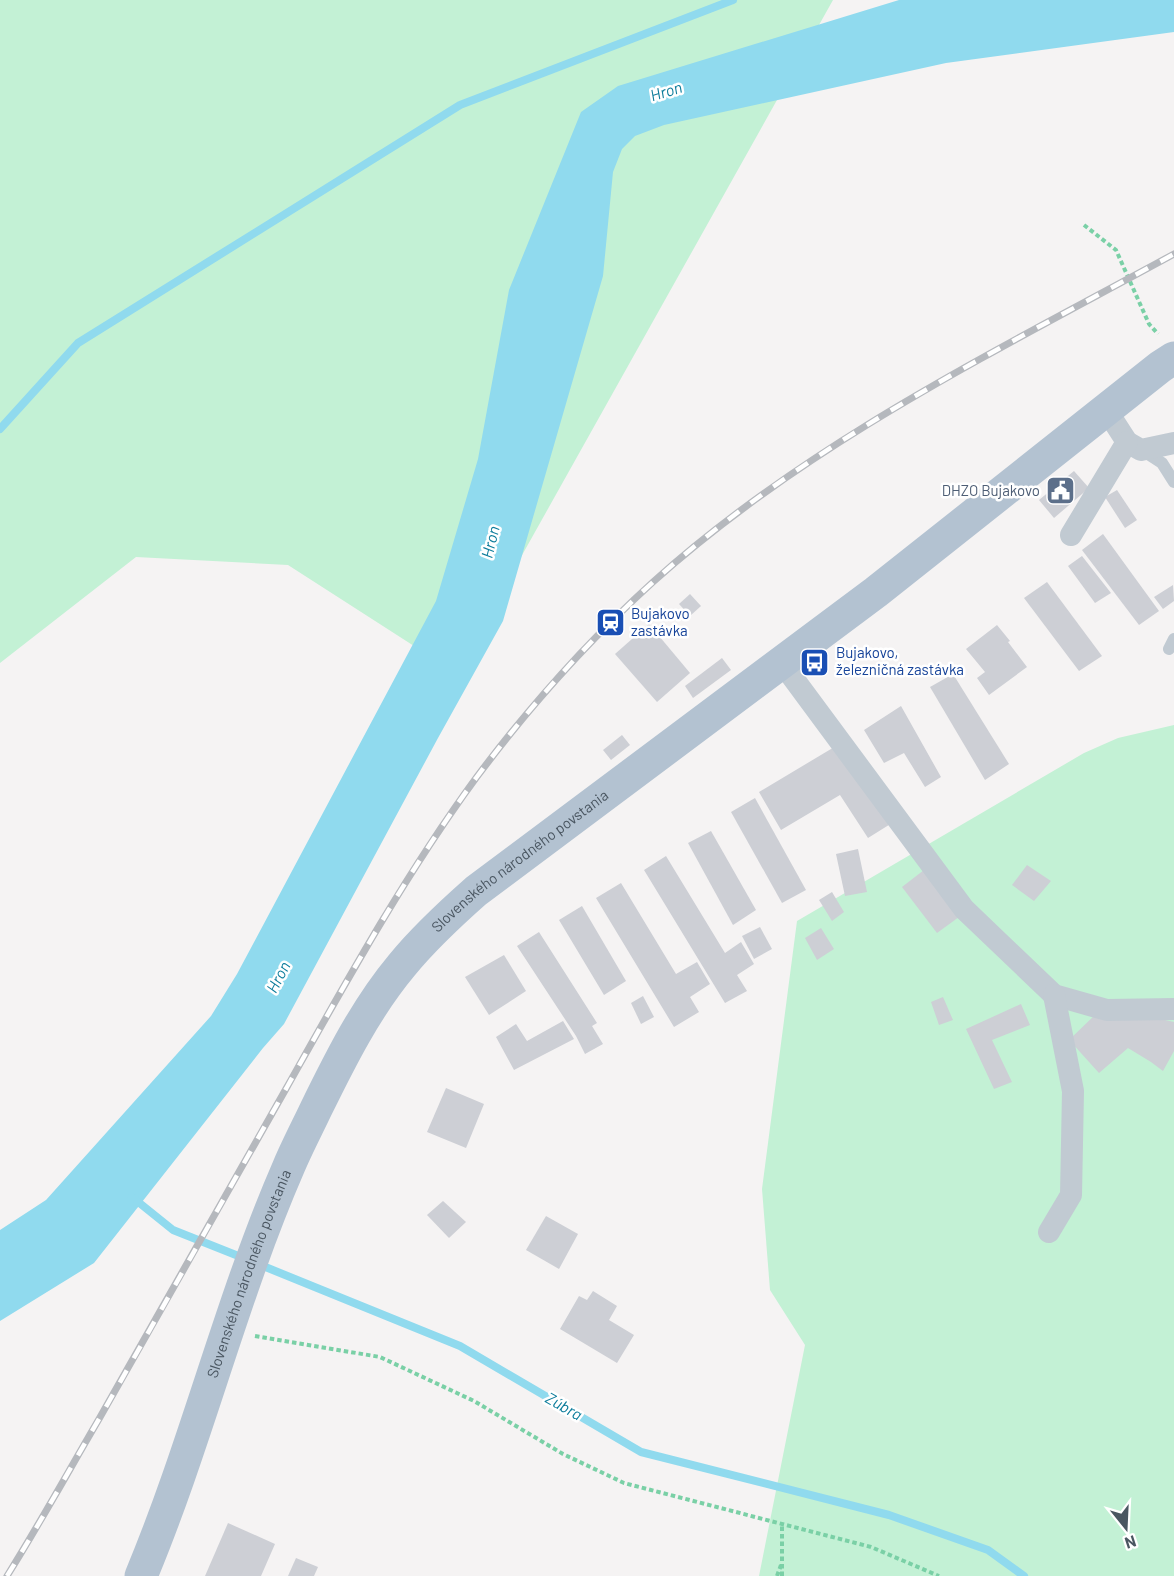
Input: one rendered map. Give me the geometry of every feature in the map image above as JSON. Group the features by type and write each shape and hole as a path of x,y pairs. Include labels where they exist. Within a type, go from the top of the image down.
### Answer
{"main road":[{"name":"Slovenského národného povstania","path":"141,1576 174,1489 246,1276 289,1166 351,1041 376,999 402,964 476,891 885,585 1107,411 1160,367 1168,348"}],"street":[{"path":"1107,411 1134,446"},
{"path":"1134,446 1174,443"},
{"path":"1071,535 1134,446"},
{"path":"782,663 964,909 1054,995 1107,1010 1174,1009"},
{"path":"1049,1232 1071,1196 1072,1184 1073,1091 1054,995"}],"lane":[{"path":"1134,446 1162,464 1174,482"}],"path":[{"path":"1084,225 1116,250 1149,324 1168,348"},
{"path":"228,1332 380,1357 474,1401 563,1455 624,1483 871,1547 939,1576"},
{"path":"782,1524 782,1576"},
{"path":"777,1576 782,1561"}],"green space":[{"path":"0,0 833,0 456,673 288,565 136,557 0,663"},
{"path":"1174,725 1174,1576 759,1576 805,1345 770,1290 762,1189 797,921 1084,753 1118,738"}],"water":[{"name":"Hron","path":"899,0 1174,0 1174,32 946,63 664,125 635,136 622,149 613,172 603,276 503,621 284,1024 94,1263 0,1321 0,1230 46,1200 211,1016 237,974 436,601 478,459 509,290 581,112 618,86"}],"building":[{"path":"1074,471 1089,488 1054,518 1039,500"},
{"path":"1117,490 1137,520 1125,528 1105,497"},
{"path":"1103,534 1159,611 1139,625 1082,550"},
{"path":"1082,556 1111,593 1095,603 1068,566"},
{"path":"1047,582 1102,656 1079,671 1024,598"},
{"path":"1173,585 1174,601 1163,609 1154,597"},
{"path":"690,594 701,606 690,616 679,604"},
{"path":"649,624 690,673 657,702 615,654"},
{"path":"997,625 1027,667 989,695 977,678 985,672 966,649"},
{"path":"722,658 731,670 693,698 685,686"},
{"path":"953,674 1009,764 985,780 930,687"},
{"path":"901,706 941,777 925,787 904,753 884,763 864,730"},
{"path":"622,735 630,745 611,760 603,750"},
{"path":"836,746 892,823 868,838 840,795 781,830 759,792"},
{"path":"755,798 806,890 782,903 731,812"},
{"path":"711,831 756,910 733,925 688,843"},
{"path":"858,849 867,892 845,896 836,854"},
{"path":"666,856 725,953 741,942 754,964 737,975 747,991 725,1003 644,870"},
{"path":"1027,865 1051,881 1034,901 1012,885"},
{"path":"924,870 959,917 937,933 902,887"},
{"path":"621,883 676,974 697,962 710,984 690,997 699,1012 674,1027 596,898"},
{"path":"832,892 844,912 832,921 819,900"},
{"path":"582,906 626,981 604,995 559,920"},
{"path":"760,927 772,949 754,959 742,936"},
{"path":"821,928 834,949 817,960 805,938"},
{"path":"539,932 597,1023 592,1026 603,1044 585,1054 576,1036 517,946"},
{"path":"504,955 526,991 489,1015 465,977"},
{"path":"643,996 654,1017 641,1024 631,1003"},
{"path":"943,997 953,1020 939,1025 931,1002"},
{"path":"1021,1004 1030,1025 992,1040 1012,1082 994,1089 966,1029"},
{"path":"1097,1013 1142,1015 1174,1022 1174,1051 1163,1071 1128,1048 1099,1073 1068,1041"},
{"path":"563,1021 574,1039 514,1070 496,1037 516,1024 527,1041"},
{"path":"446,1088 484,1104 466,1148 427,1132"},
{"path":"443,1201 466,1222 449,1238 427,1215"},
{"path":"546,1216 578,1234 559,1269 526,1250"},
{"path":"593,1291 617,1306 609,1320 634,1335 617,1363 560,1329 579,1296 587,1300"},
{"path":"228,1523 275,1544 261,1576 205,1576"},
{"path":"296,1558 318,1567 314,1576 288,1576"}],"waterway":[{"path":"0,429 78,343 460,105 733,0"},
{"name":"Zúbra","path":"132,1197 173,1230 246,1259"},
{"name":"Zúbra","path":"258,1264 460,1346 641,1452 889,1515 988,1550 1024,1576"}],"railway":[{"path":"7,1576 99,1419 377,930 425,852 476,778 560,676 653,582 712,532 774,486 838,443 970,364 1174,254"}],"place":[{"name":"DHZO Bujakovo","path":"1061,491"},
{"name":"Bujakovo zastávka","path":"610,623"},
{"name":"Bujakovo, železničná zastávka","path":"815,662"}]}
